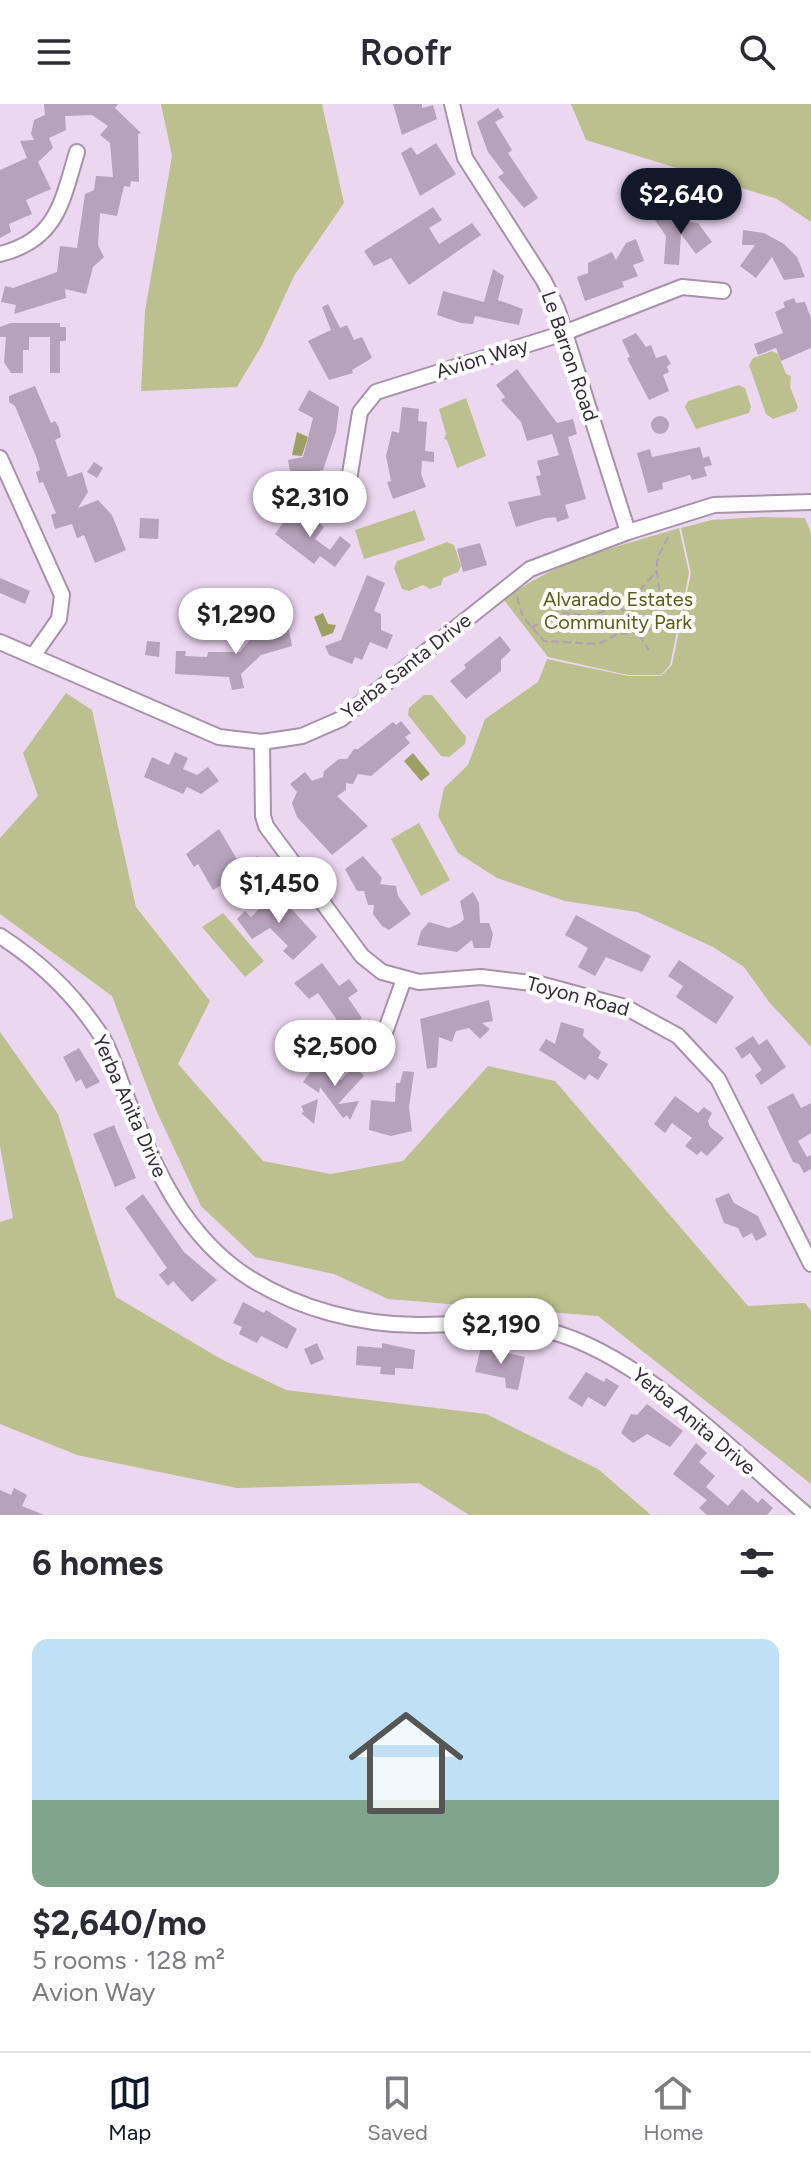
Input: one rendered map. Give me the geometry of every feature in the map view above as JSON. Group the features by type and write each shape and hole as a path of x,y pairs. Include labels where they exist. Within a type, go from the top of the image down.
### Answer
{"street":[{"name":"Le Barron Road","path":"452,104 465,158 544,281 564,333 628,532"},
{"path":"0,254 20,249 49,227 60,208 77,152"},
{"name":"Avion Way","path":"349,480 360,412 376,392 564,333 682,287 723,291"},
{"path":"0,458 62,595 59,619 33,656"},
{"name":"Yerba Santa Drive","path":"0,642 219,737 262,742 302,736 341,719 530,569 628,532 714,505 811,502"},
{"name":"Toyon Road","path":"262,742 263,816 266,826 362,956 382,972 419,982 481,977 540,984 625,1007 678,1036 718,1079 811,1264"},
{"name":"Yerba Anita Drive","path":"0,936 66,987 104,1040 147,1150 173,1201 210,1247 251,1279 334,1314 394,1324 477,1321 521,1325 594,1346 638,1371 807,1515"},
{"path":"379,1049 404,979"}],"path":[{"path":"512,583 530,628 544,641 592,645 653,628 659,617 657,564 669,536 666,520"},
{"path":"530,628 550,613 574,611 590,616 618,604 658,570"},
{"path":"618,604 649,650"}],"green space":[{"path":"161,104 322,104 344,203 294,276 262,345 237,387 141,391 145,311 172,156"},
{"path":"571,104 811,104 811,222 777,199 586,140"},
{"path":"772,351 778,354 786,374 791,376 790,387 798,407 796,411 773,419 766,414 749,365 753,358"},
{"path":"739,385 745,388 751,407 749,413 696,429 685,407 688,401"},
{"path":"466,398 486,456 457,468 444,439 446,434 439,409"},
{"path":"415,510 425,540 364,559 355,530"},
{"path":"805,518 811,533 811,1047 769,1002 744,967 713,947 637,912 565,901 497,878 458,853 438,816 444,788 468,765 485,719 538,682 547,659 628,676 661,676 672,665 691,573 681,528 712,520"},
{"name":"Alvarado Estates Community Park","path":"679,528 689,573 670,665 661,675 628,675 548,657 504,600 566,565"},
{"path":"447,542 454,545 461,566 458,572 443,578 441,585 430,589 423,585 409,591 402,589 394,568 397,561"},
{"path":"66,693 92,710 136,907 210,1001 178,1064 263,1161 331,1174 403,1161 488,1066 555,1081 748,1306 805,1303 811,1311 811,1484 598,1316 388,1299 334,1274 255,1257 201,1206 156,1110 112,996 0,914 0,838 38,796 23,753"},
{"path":"424,695 432,695 466,737 465,744 449,757 441,756 408,715 409,708"},
{"path":"419,823 450,880 421,896 391,839"},
{"path":"223,913 264,961 245,977 202,927"},
{"path":"0,1032 58,1114 116,1297 221,1359 286,1390 486,1414 598,1469 651,1515 469,1515 419,1483 237,1488 77,1455 0,1424 0,1222 13,1218 0,1146"}],"shaded area":[{"path":"297,432 308,437 302,456 292,455"},
{"path":"323,613 328,624 336,625 333,633 322,637 314,617"},
{"path":"413,753 430,774 421,781 404,761"}],"building":[{"path":"44,104 118,104 115,108 141,133 138,134 139,182 131,181 130,187 124,186 117,216 100,213 98,245 104,257 93,267 86,294 65,289 66,298 14,314 16,305 1,302 5,286 13,288 57,272 60,246 77,248 85,194 94,190 96,176 113,177 110,143 100,135 108,126 92,115 65,116 66,130 49,138 53,148 38,162 51,189 26,200 32,214 9,224 11,232 0,238 0,170 27,158 20,141 34,140 31,134 34,120 45,115"},
{"path":"393,104 422,104 422,108 433,105 437,119 402,135"},
{"path":"498,108 504,117 495,122 512,150 508,153 538,198 524,208 498,177 504,173 488,152 477,122"},
{"path":"436,143 456,174 420,196 401,153 411,147 417,155"},
{"path":"433,207 442,220 429,228 439,244 472,223 481,235 409,285 391,258 374,266 364,251"},
{"path":"670,208 679,221 698,223 712,242 696,254 681,234 679,265 664,264 666,236 655,220"},
{"path":"743,230 764,233 784,244 797,257 805,277 784,280 772,257 756,278 740,266 755,245 742,245"},
{"path":"636,239 644,261 633,265 638,276 622,282 624,287 585,301 577,277 588,273 588,263 612,252 616,260 626,243"},
{"path":"493,269 504,276 498,300 523,309 519,325 475,316 473,324 461,323 437,315 443,291 484,302"},
{"path":"794,298 796,303 805,302 811,318 811,348 781,361 776,348 758,355 754,344 783,333 775,312 785,307 783,302"},
{"path":"328,304 340,328 347,325 354,340 362,337 372,358 352,370 353,373 329,380 308,341 331,330 322,307"},
{"path":"11,323 60,323 60,327 66,327 66,341 60,341 60,373 50,373 50,337 29,337 29,350 23,350 23,373 11,373 4,362 6,337 0,337 0,327"},
{"path":"636,333 646,347 651,345 656,358 666,355 671,364 667,366 669,372 663,375 669,391 649,400 627,358 630,357 622,340"},
{"path":"517,369 557,423 573,419 577,434 568,437 586,499 565,505 569,518 557,522 556,517 546,518 516,527 508,502 541,495 536,476 541,475 537,461 559,455 552,434 527,441 521,422 501,400 505,397 496,385"},
{"path":"35,386 51,423 55,421 59,428 61,437 55,440 68,477 82,472 88,492 78,508 98,500 112,515 126,550 95,563 84,535 77,538 72,524 55,529 51,515 56,513 43,482 39,483 37,459 15,406 9,402 9,396"},
{"path":"309,390 339,407 336,432 323,470 291,477 288,460 303,457 313,418 298,410"},
{"path":"402,407 419,409 418,421 427,422 425,451 434,452 434,462 422,461 421,474 426,487 393,499 387,482 391,481 386,456 392,431 399,433"},
{"path":"660,416 669,425 660,434 651,425"},
{"path":"700,447 703,458 709,456 712,465 704,467 707,476 692,480 690,475 662,483 663,489 648,493 637,453 650,449 652,457"},
{"path":"94,462 103,468 97,478 87,472"},
{"path":"292,510 302,518 309,516 324,527 315,539 330,550 340,536 351,545 335,567 320,556 314,564 275,534"},
{"path":"140,518 159,519 158,539 139,538"},
{"path":"480,543 487,565 463,572 457,549"},
{"path":"367,575 385,583 374,611 381,614 381,630 393,635 387,649 370,642 362,660 355,657 352,664 329,655 325,646 341,640"},
{"path":"0,578 30,591 25,604 0,593"},
{"path":"204,591 213,594 208,607 199,604"},
{"path":"287,620 292,646 261,655 241,674 244,688 232,690 229,677 175,674 176,651 186,651 185,656 207,657 208,652 240,652 261,626"},
{"path":"500,636 511,650 501,660 501,671 466,699 450,681 466,668 464,665"},
{"path":"147,641 160,642 159,657 145,655"},
{"path":"401,721 411,733 405,737 410,743 371,776 358,774 353,784 346,783 346,790 337,796 368,826 332,855 297,817 292,803 297,792 290,784 305,772 312,781 323,777 324,771 339,759 347,759 354,749 393,722 396,725"},
{"path":"175,752 188,758 183,769 197,775 208,767 219,781 201,794 187,787 183,794 144,777 152,757 169,765"},
{"path":"219,829 244,871 213,890 198,864 194,867 186,854"},
{"path":"257,856 268,874 254,883 243,864"},
{"path":"363,856 382,878 380,884 396,886 398,896 411,914 389,930 373,914 374,905 368,905 364,891 357,891 345,869"},
{"path":"276,892 317,937 293,960 283,951 288,946 270,928 252,939 237,919 245,911 251,917"},
{"path":"473,892 479,903 480,923 489,923 493,934 490,948 474,948 472,940 457,952 417,945 421,931 429,922 449,928 460,923 464,919 460,901"},
{"path":"576,915 651,956 642,972 606,957 595,976 578,967 588,948 565,935"},
{"path":"679,960 734,997 716,1024 676,997 683,986 668,976"},
{"path":"322,963 339,986 349,979 358,991 348,998 362,1018 337,1038 328,1026 337,1020 318,993 309,999 294,983"},
{"path":"489,1000 493,1021 482,1023 490,1029 480,1039 469,1028 456,1031 452,1042 439,1037 437,1067 427,1069 420,1019"},
{"path":"561,1022 584,1029 583,1036 601,1052 598,1058 608,1064 598,1080 589,1074 585,1080 539,1050 546,1039 555,1044"},
{"path":"753,1036 759,1045 767,1039 786,1067 761,1085 755,1075 762,1070 750,1053 742,1059 735,1048"},
{"path":"79,1048 100,1082 86,1089 81,1079 76,1082 63,1057"},
{"path":"316,1064 341,1080 354,1066 364,1076 338,1104 359,1101 350,1120 347,1115 343,1118 320,1087 319,1093 303,1082"},
{"path":"403,1071 414,1072 409,1107 412,1131 391,1136 369,1130 371,1100 395,1102 396,1083 400,1083"},
{"path":"793,1093 801,1108 811,1103 811,1133 798,1141 807,1157 811,1155 811,1169 804,1173 799,1164 793,1162 767,1107"},
{"path":"675,1096 698,1113 704,1107 712,1113 708,1121 710,1127 724,1138 707,1156 701,1151 697,1155 685,1146 692,1138 672,1123 665,1133 654,1124"},
{"path":"318,1099 314,1124 301,1113 304,1112 301,1106"},
{"path":"114,1125 136,1178 115,1187 93,1134"},
{"path":"729,1193 734,1203 758,1216 767,1235 756,1241 752,1233 743,1238 738,1228 724,1223 715,1199"},
{"path":"143,1194 184,1252 217,1280 192,1302 173,1281 168,1286 159,1275 167,1268 125,1208"},
{"path":"243,1302 264,1313 266,1310 297,1329 287,1349 261,1336 257,1343 239,1334 242,1327 233,1323"},
{"path":"317,1343 324,1359 311,1365 304,1349"},
{"path":"382,1343 415,1350 413,1369 395,1368 395,1375 380,1374 381,1367 356,1365 357,1346 382,1348"},
{"path":"481,1347 525,1357 518,1390 506,1388 505,1378 475,1372"},
{"path":"586,1372 619,1386 605,1407 588,1397 582,1407 568,1398"},
{"path":"647,1404 683,1431 670,1447 647,1434 633,1443 621,1433 631,1414 637,1415"},
{"path":"696,1443 707,1453 699,1462 715,1476 706,1487 728,1506 742,1489 758,1503 762,1498 773,1508 767,1515 707,1515 699,1508 707,1500 673,1474"},
{"path":"14,1488 27,1495 22,1506 44,1515 0,1515 0,1490 11,1495"}]}
